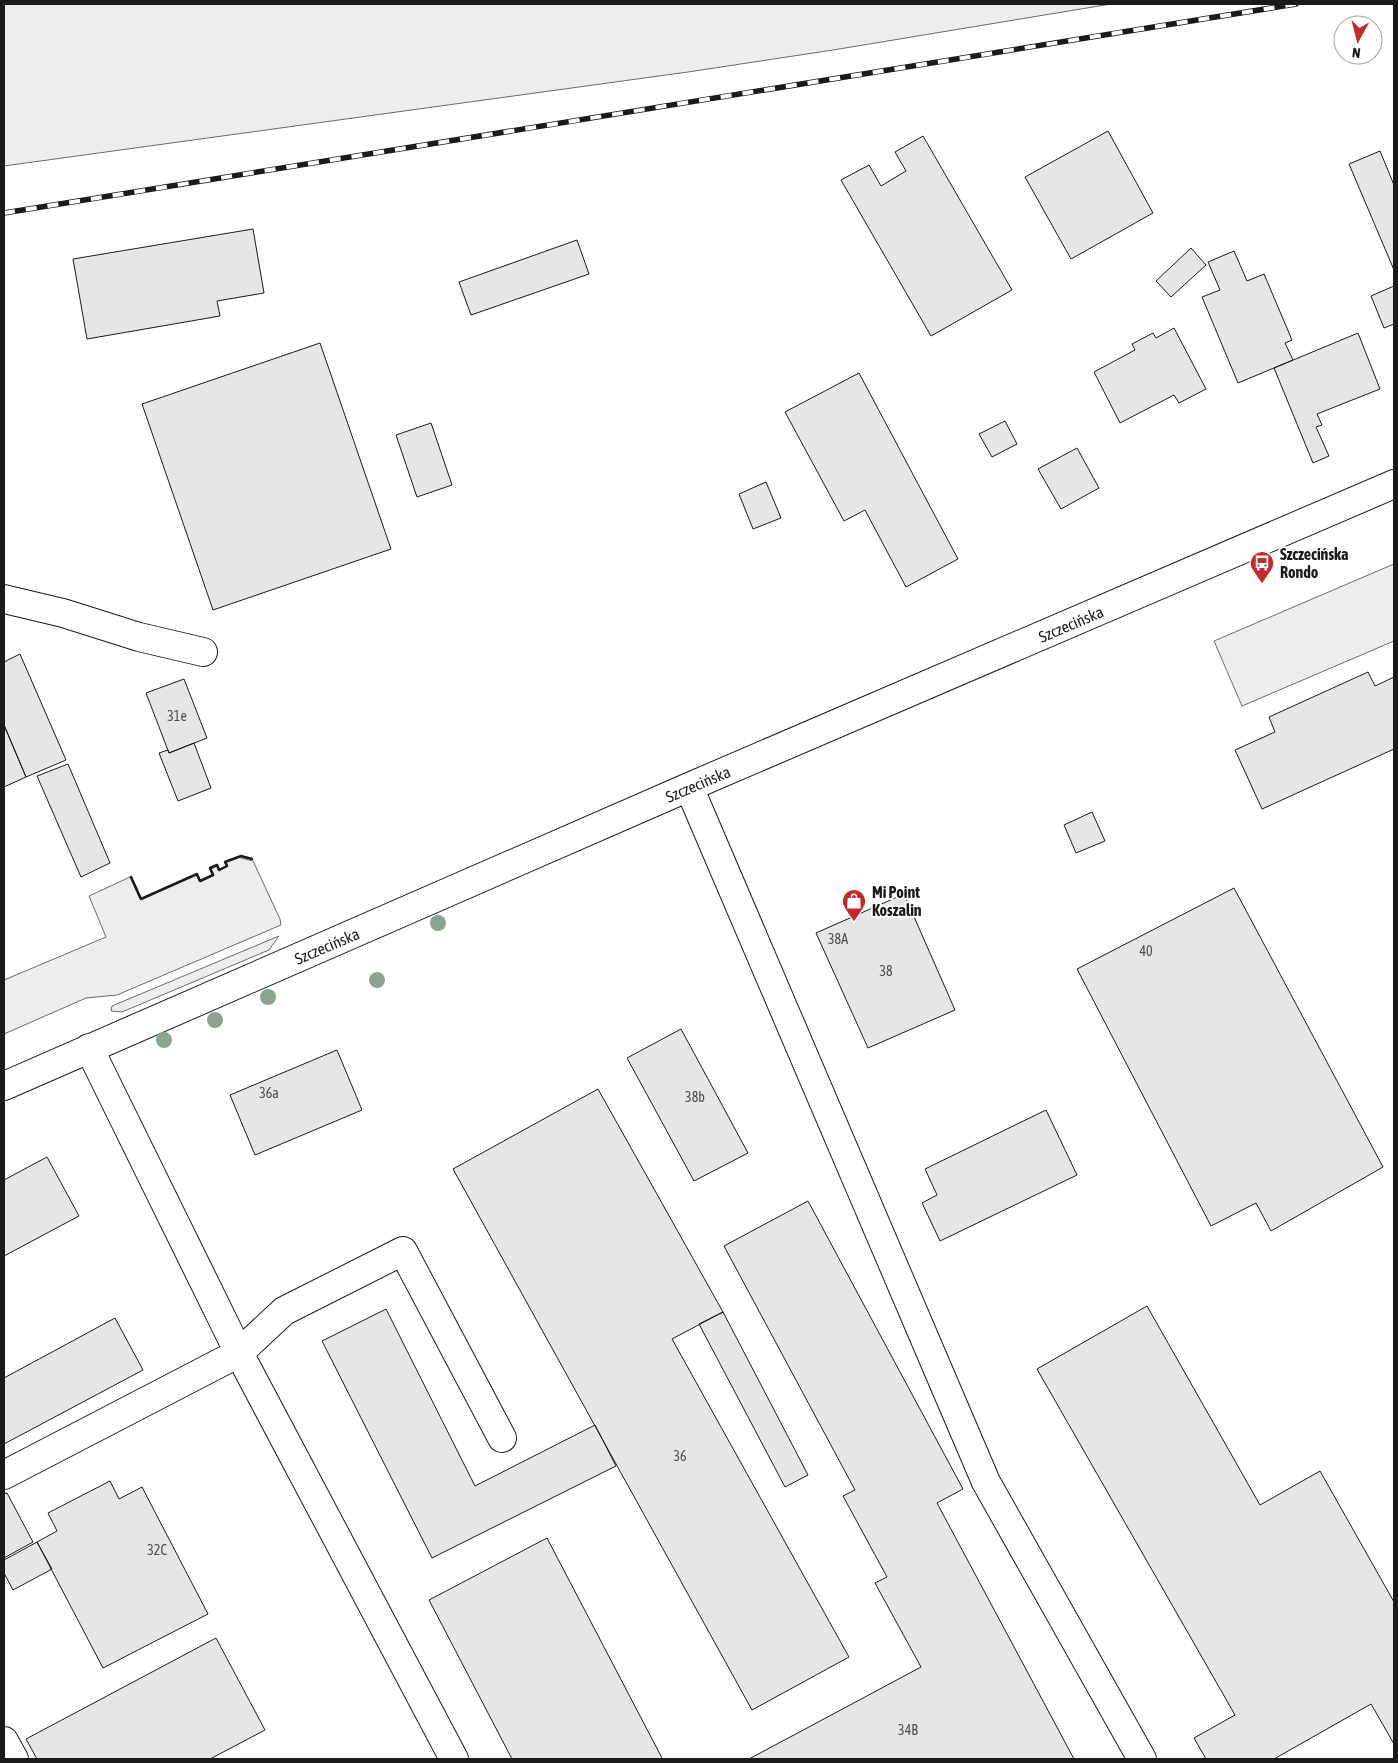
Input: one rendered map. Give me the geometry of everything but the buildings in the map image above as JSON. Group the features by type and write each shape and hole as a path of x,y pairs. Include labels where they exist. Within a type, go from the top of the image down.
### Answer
{"street":[{"name":"Szczecińska","path":"4,1086 689,787 1394,484"},
{"path":"4,599 63,614 139,637 203,652"},
{"path":"689,787 986,1482 1142,1759"},
{"path":"89,1048 239,1353 454,1759"},
{"path":"4,1475 239,1353 284,1311 403,1251 502,1438"},
{"path":"4,1741 14,1759"}],"shaded area":[{"path":"4,4 1111,4 688,72 4,166"},
{"path":"1394,564 1394,641 1242,706 1214,641"},
{"path":"237,857 253,861 281,925 117,995 86,998 4,1034 4,980 106,937 89,896 130,877 140,899 196,875 200,882 214,875 211,869 217,866 219,871 228,866 226,862"},
{"path":"279,936 269,950 122,1012 111,1011 112,1006"}],"railway":[{"path":"4,213 1296,4"}],"wall":[{"path":"131,877 141,899 197,874 200,881 213,875 210,868 217,865 219,870 227,866 225,862 241,856 252,859"}],"place":[{"name":"Szczecińska Rondo","path":"1262,584"},
{"name":"Mi Point Koszalin","path":"854,922"}]}
